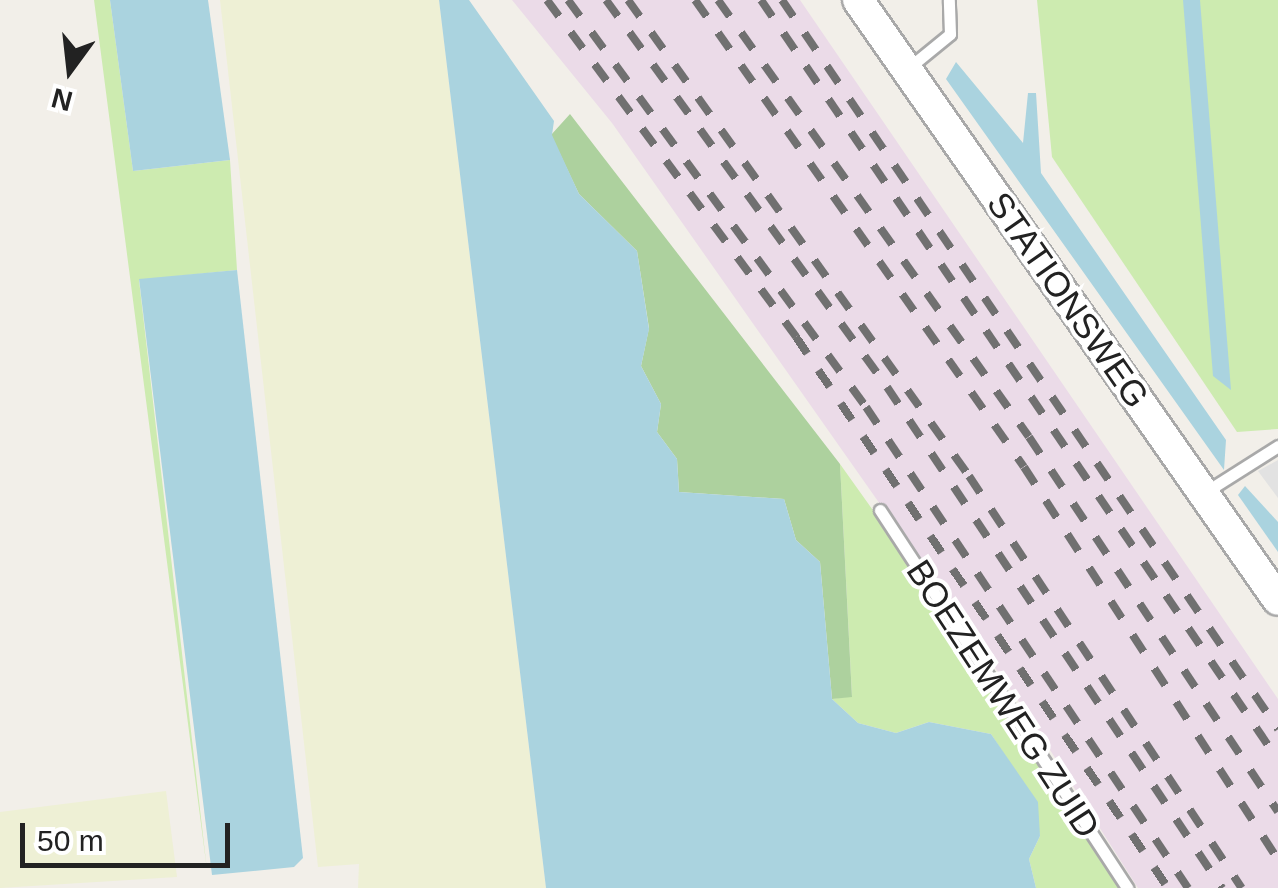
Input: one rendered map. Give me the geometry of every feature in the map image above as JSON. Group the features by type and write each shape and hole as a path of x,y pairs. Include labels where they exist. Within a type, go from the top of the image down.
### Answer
{"street":[{"name":"STATIONSWEG","path":"858,0 1278,600"}],"lane":[{"path":"906,71 950,34 949,0"},
{"path":"1204,493 1278,446"},
{"name":"BOEZEMWEG ZUID","path":"880,510 1128,888"}],"shaded area":[{"path":"512,0 800,0 1278,699 1278,888 1138,888 1022,706 612,123"},
{"path":"1278,460 1278,498 1258,471"}],"green space":[{"path":"94,0 110,0 133,171 230,160 237,270 139,280 207,870"},
{"path":"220,0 439,0 546,888 358,888 359,864 318,867"},
{"path":"1037,0 1278,0 1278,429 1237,432 1052,157"},
{"path":"570,114 840,464 852,697 832,699 820,562 796,540 784,499 679,492 677,459 657,432 661,404 641,366 649,328 637,251 579,194 551,135"},
{"path":"840,464 1061,774 1127,888 1036,888 1029,859 1040,836 1031,795 991,734 929,722 896,733 858,723 832,699 852,696"},
{"path":"166,791 177,877 0,888 0,812"}],"water":[{"path":"110,0 208,0 230,160 133,171"},
{"path":"439,0 469,0 554,121 552,135 579,194 637,251 649,329 641,366 661,404 657,432 677,459 679,492 784,499 796,540 820,562 832,699 858,723 896,733 929,722 991,734 1038,802 1040,836 1029,859 1036,888 546,888"},
{"path":"1183,0 1200,0 1231,390 1213,376"},
{"path":"956,62 1023,143 1028,93 1036,93 1041,173 1226,440 1224,470 946,79"},
{"path":"237,270 303,858 294,867 212,875 139,279"},
{"path":"1245,486 1278,522 1278,552 1238,495"}],"railway":[{"path":"547,0 796,337 1168,888"},
{"path":"568,0 866,407 1188,888"},
{"path":"606,0 887,387 1222,888"},
{"path":"628,0 969,476 1242,888"},
{"path":"695,0 1024,467 1278,859"},
{"path":"718,0 1029,437 1278,812"},
{"path":"761,0 1278,760"},
{"path":"782,0 1278,729"}]}
